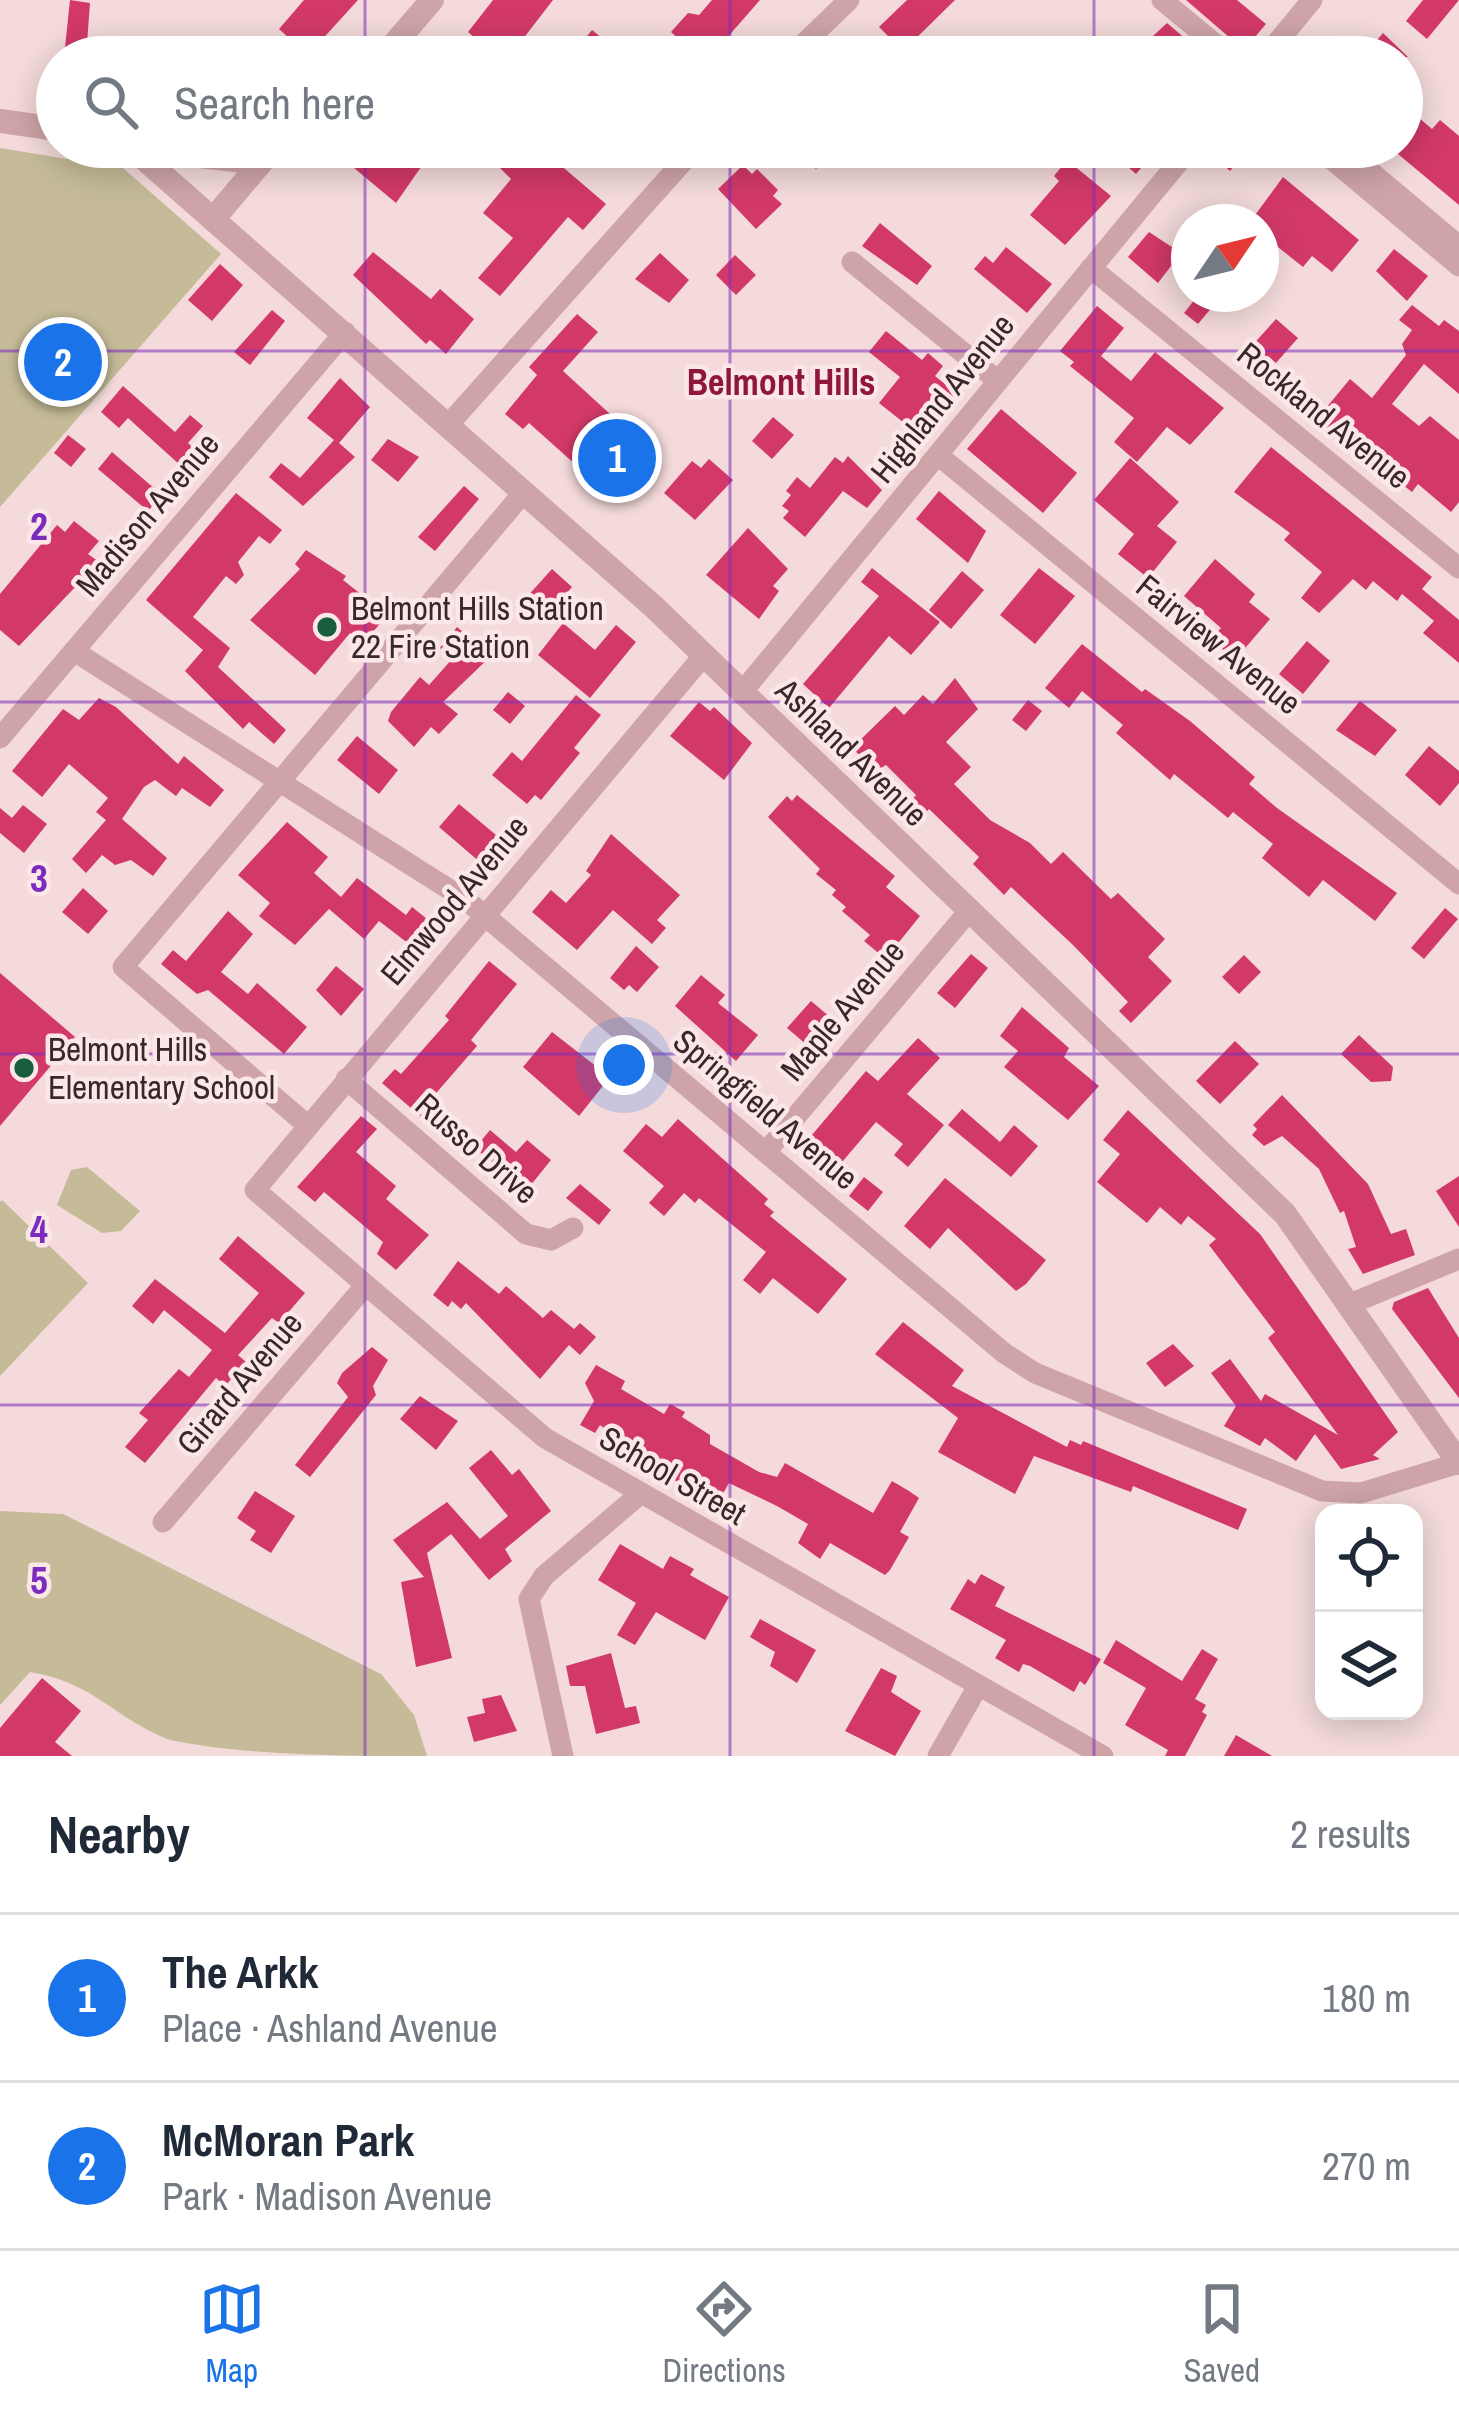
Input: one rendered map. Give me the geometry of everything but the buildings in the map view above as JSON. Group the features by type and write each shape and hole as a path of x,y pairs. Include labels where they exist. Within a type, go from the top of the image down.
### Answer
{"street":[{"path":"401,36 432,0"},
{"path":"812,36 849,0"},
{"path":"1162,0 1206,36"},
{"path":"1282,36 1312,0"},
{"path":"0,121 36,126"},
{"name":"Ashland Avenue","path":"155,168 705,654 1285,1214 1459,1463"},
{"path":"215,217 256,168"},
{"path":"448,424 677,168"},
{"name":"Highland Avenue","path":"743,691 1174,168"},
{"path":"1342,168 1459,266"},
{"path":"1366,168 1459,246"},
{"path":"852,262 998,381"},
{"name":"Rockland Avenue","path":"1091,268 1459,568"},
{"name":"Madison Avenue","path":"0,738 345,332"},
{"name":"Fairview Avenue","path":"938,455 1459,884"},
{"path":"307,1125 123,967 524,492"},
{"name":"Springfield Avenue","path":"74,651 484,915 1004,1352 1064,1386 1322,1492 1372,1491 1459,1463"},
{"name":"Elmwood Avenue","path":"255,1190 705,654"},
{"name":"Maple Avenue","path":"766,1153 969,911"},
{"name":"Russo Drive","path":"346,1079 526,1234 551,1240 573,1228"},
{"name":"School Street","path":"255,1190 545,1438 1102,1756"},
{"path":"1350,1304 1459,1259"},
{"name":"Girard Avenue","path":"163,1522 365,1286"},
{"path":"562,1756 529,1599 544,1576 640,1494"},
{"path":"938,1756 978,1686"}],"shaded area":[{"path":"0,148 36,154 36,168 123,168 221,254 0,507"},
{"path":"87,1167 140,1211 121,1231 102,1233 57,1205 71,1170"},
{"path":"0,1202 88,1283 0,1376"},
{"path":"0,1511 63,1514 381,1674 414,1715 427,1756 265,1752 170,1740 88,1692 30,1672 0,1705"}],"place":[{"name":"McMoran Park","path":"63,362"},
{"name":"The Arkk","path":"617,458"},
{"name":"Belmont Hills Station 22 Fire Station","path":"327,627"},
{"name":"Belmont Hills Elementary School","path":"24,1068"}],"district":[{"name":"Belmont Hills","path":"781,382"}]}
